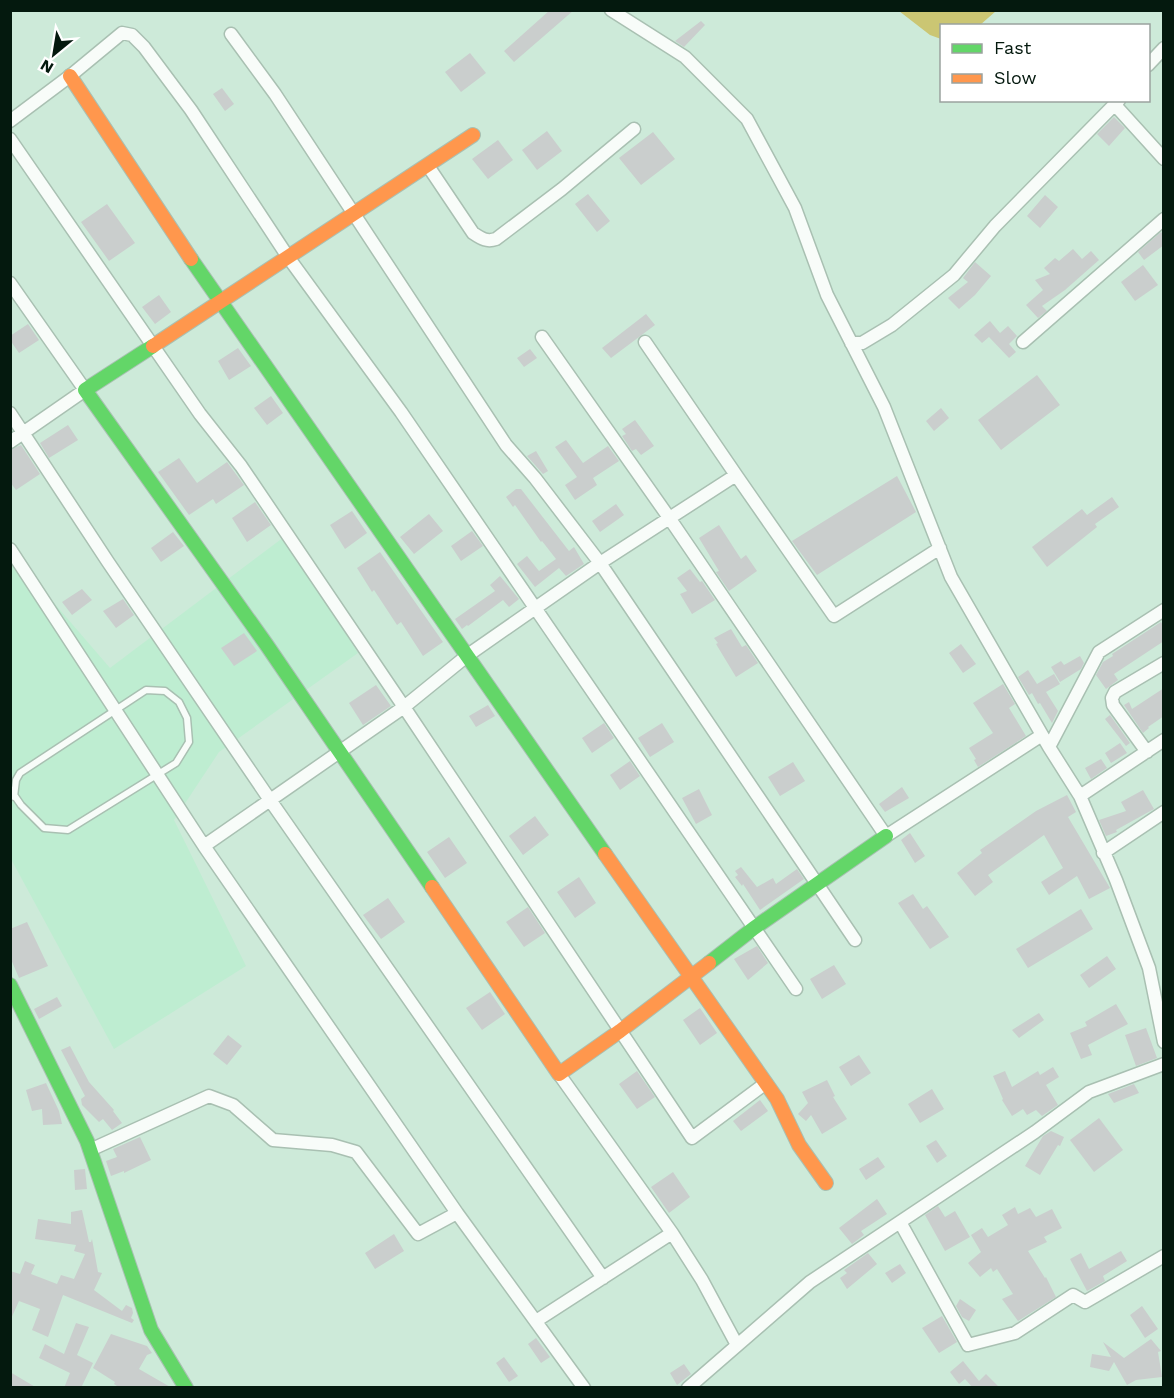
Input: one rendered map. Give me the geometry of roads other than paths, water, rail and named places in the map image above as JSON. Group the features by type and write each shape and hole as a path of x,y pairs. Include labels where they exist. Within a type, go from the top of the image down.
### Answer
{"street":[{"path":"611,10 685,57 747,119 795,208 827,295 884,407 951,577 1049,747 1080,796 1116,880 1149,968 1164,1042"},
{"path":"10,121 122,33 132,35 144,47 191,110 288,257 400,412 796,989"},
{"path":"231,34 275,94 506,445 535,478 600,563 855,940"},
{"path":"1150,64 1164,48"},
{"path":"70,76 220,303 777,1099 799,1145 826,1183"},
{"path":"851,343 862,344 892,325 954,275 995,226 1117,103 1164,159"},
{"path":"428,166 474,233 490,241 496,239 562,189 634,129"},
{"path":"10,442 154,344 220,303 473,135"},
{"path":"10,140 154,344 200,414 241,466 692,1138 766,1083"},
{"path":"1023,342 1164,219"},
{"path":"10,283 187,529 559,1074 672,1233 702,1280 737,1345"},
{"path":"542,337 670,519 886,836"},
{"path":"645,342 834,616 940,548"},
{"path":"10,413 270,800 603,1278"},
{"path":"204,846 404,707 468,655 600,563 736,475"},
{"path":"10,549 204,846 457,1213 585,1388"},
{"path":"1049,747 1100,652 1164,610"},
{"path":"1147,752 1113,705 1112,698 1115,692 1164,663"},
{"path":"559,1074 620,1031 754,928 886,836 1042,735"},
{"path":"1080,796 1164,740"},
{"path":"1103,853 1164,812"},
{"path":"10,985 90,1150 151,1330 186,1388"},
{"path":"688,1388 810,1282 1035,1132 1089,1092 1164,1064"},
{"path":"90,1150 209,1096 233,1105 273,1140 332,1145 356,1152 418,1234 457,1213"},
{"path":"900,1222 968,1345 1015,1333 1072,1295 1085,1302 1164,1256"},
{"path":"536,1321 672,1233"}],"lane":[{"path":"10,789 14,796 33,819 44,828 68,830 176,763 189,742 187,718 179,702 165,691 146,690 20,773 16,780 14,796"}]}
